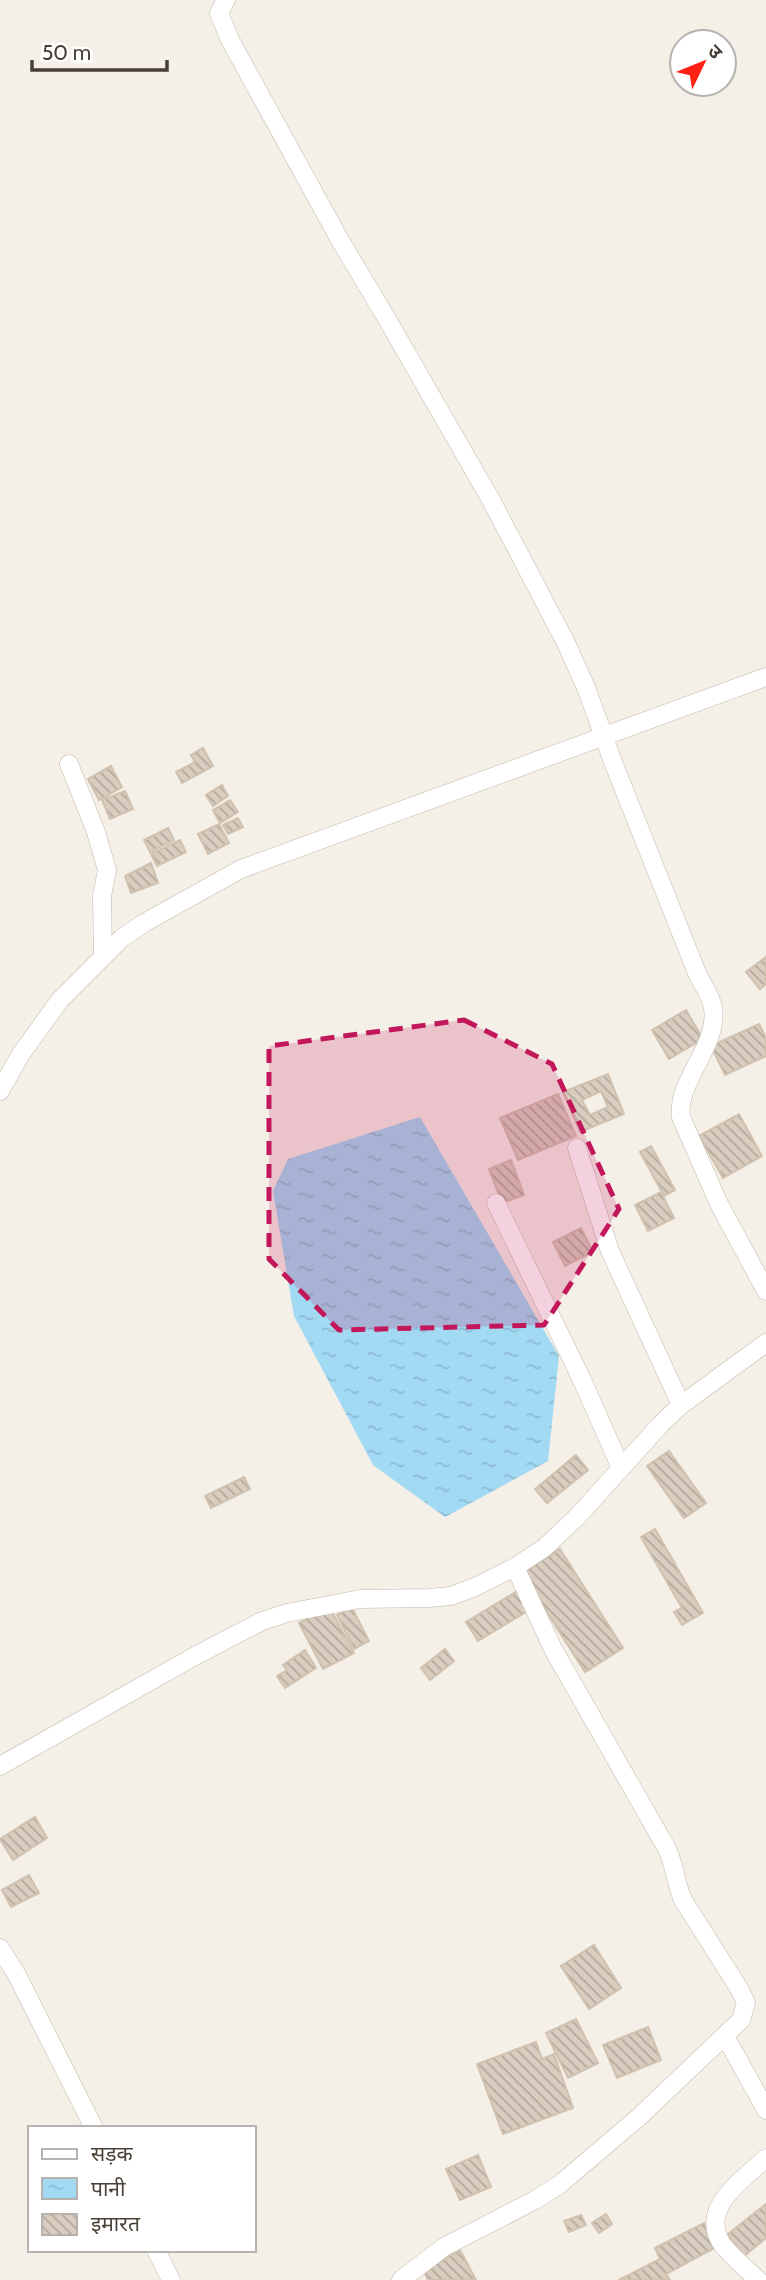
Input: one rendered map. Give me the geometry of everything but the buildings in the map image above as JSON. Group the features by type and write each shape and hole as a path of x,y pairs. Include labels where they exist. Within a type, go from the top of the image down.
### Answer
{"street":[{"path":"226,0 219,13 230,40 334,231 491,500 566,643 592,702 697,973 713,1006 712,1028 682,1098 681,1117 719,1204 766,1291"},
{"path":"0,1091 37,1031 60,1000 122,938 241,869 608,748 766,677"},
{"path":"69,764 96,832 107,870 102,896 103,956"},
{"path":"578,1148 610,1251 681,1405"},
{"path":"496,1203 582,1380 621,1468"},
{"path":"0,1766 262,1621 287,1613 360,1599 451,1596 515,1567 544,1548 577,1517 681,1405 766,1343"},
{"path":"401,2280 444,2247 559,2185 639,2117 725,2036 741,2020 746,2003 683,1900 676,1886 674,1862 553,1649 515,1567"},
{"path":"0,1948 17,1975 93,2126"},
{"path":"725,2036 766,2110"},
{"path":"758,2280 721,2242 714,2221 716,2210 723,2200 766,2158"},
{"path":"157,2252 171,2280"}],"highlighted area":[{"path":"464,1020 552,1064 619,1209 544,1325 339,1330 269,1259 269,1046"}],"water":[{"path":"420,1117 559,1356 548,1461 445,1517 373,1465 294,1316 273,1191 288,1159"}]}
